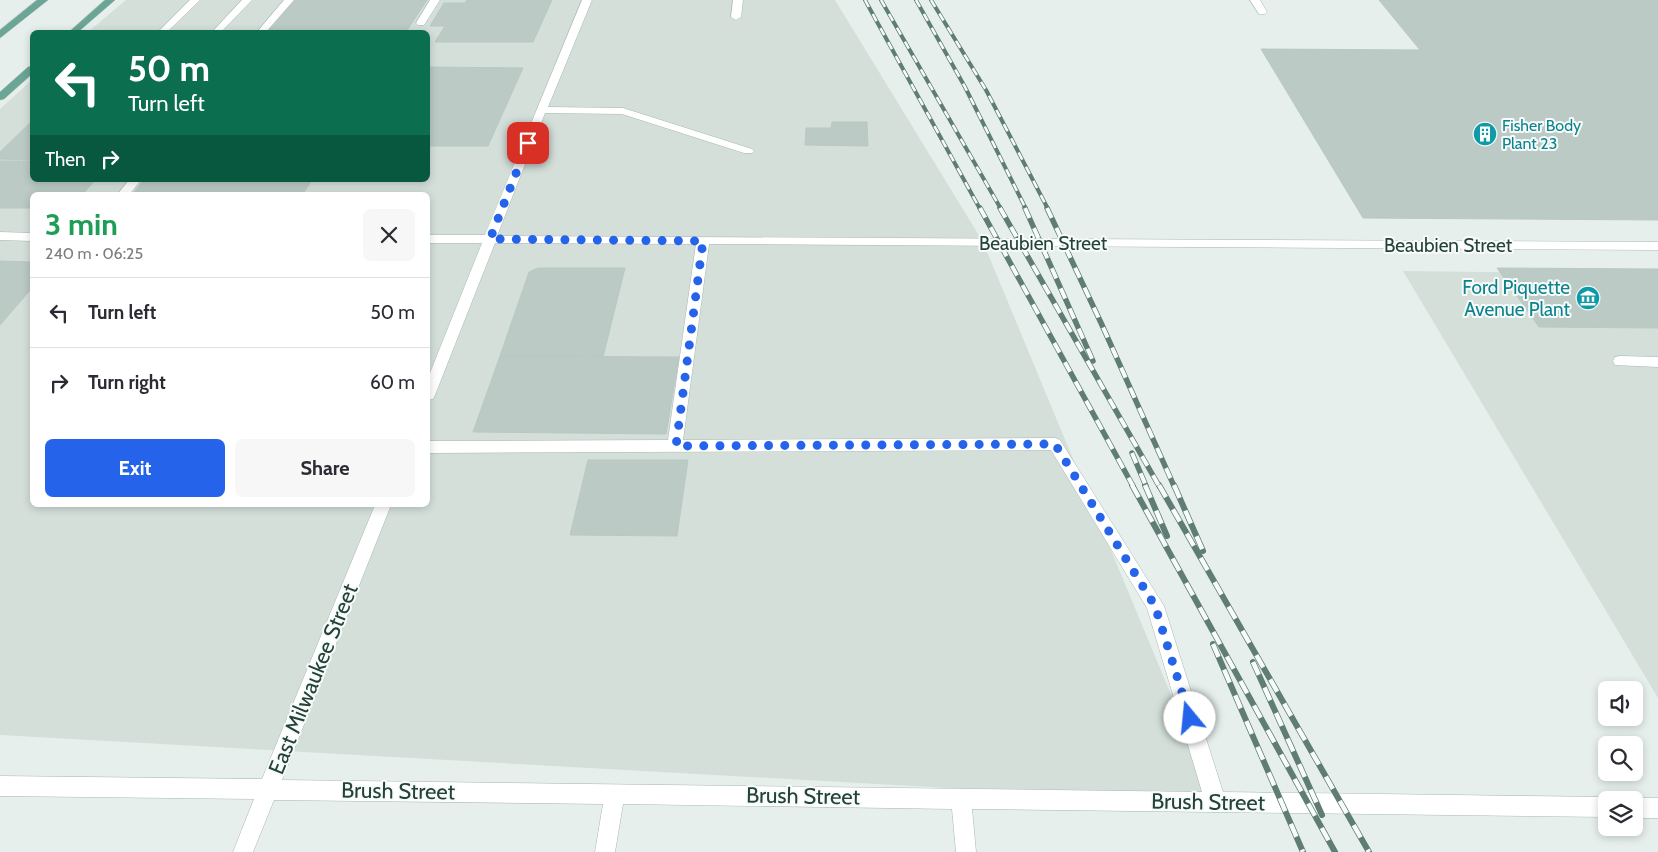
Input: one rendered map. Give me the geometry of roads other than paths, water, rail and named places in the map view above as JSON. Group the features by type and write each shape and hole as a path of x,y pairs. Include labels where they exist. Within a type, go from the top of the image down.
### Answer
{"main road":[{"path":"0,35 43,0"},
{"path":"76,30 110,0"},
{"path":"0,97 30,70"}],"street":[{"path":"164,30 195,0"},
{"path":"218,30 247,0"},
{"path":"263,30 289,0"},
{"path":"421,23 435,0"},
{"path":"430,390 501,208 587,0"},
{"path":"736,17 738,0"},
{"path":"1255,0 1262,12"},
{"path":"541,110 623,111 748,151"},
{"path":"125,192 133,182"},
{"path":"0,236 30,236"},
{"name":"Beaubien Street","path":"430,239 1658,246"},
{"path":"676,446 703,241"},
{"path":"1620,361 1658,362"},
{"path":"430,447 1055,444 1155,606 1216,802"},
{"name":"East Milwaukee Street","path":"242,852 382,507"},
{"name":"Brush Street","path":"0,786 1598,807"},
{"path":"605,852 615,793"},
{"path":"961,798 966,852"},
{"path":"1643,808 1658,808"}],"railway":[{"path":"865,0 980,209"},
{"path":"881,0 1001,209"},
{"path":"916,0 965,87 1026,209"},
{"path":"931,0 986,90 1048,209"},
{"path":"980,208 1133,486"},
{"path":"1000,208 1159,486"},
{"path":"1025,208 1093,361"},
{"path":"1047,208 1174,486"},
{"path":"1132,453 1146,486"},
{"path":"1132,485 1335,852"},
{"path":"1145,485 1167,536"},
{"path":"1159,485 1369,852"},
{"path":"1174,485 1203,551"},
{"path":"1213,644 1303,852"},
{"path":"1253,662 1322,815"}],"place":[{"name":"Fisher Body Plant 23","path":"1485,134"},
{"name":"Ford Piquette Avenue Plant","path":"1588,298"}]}
